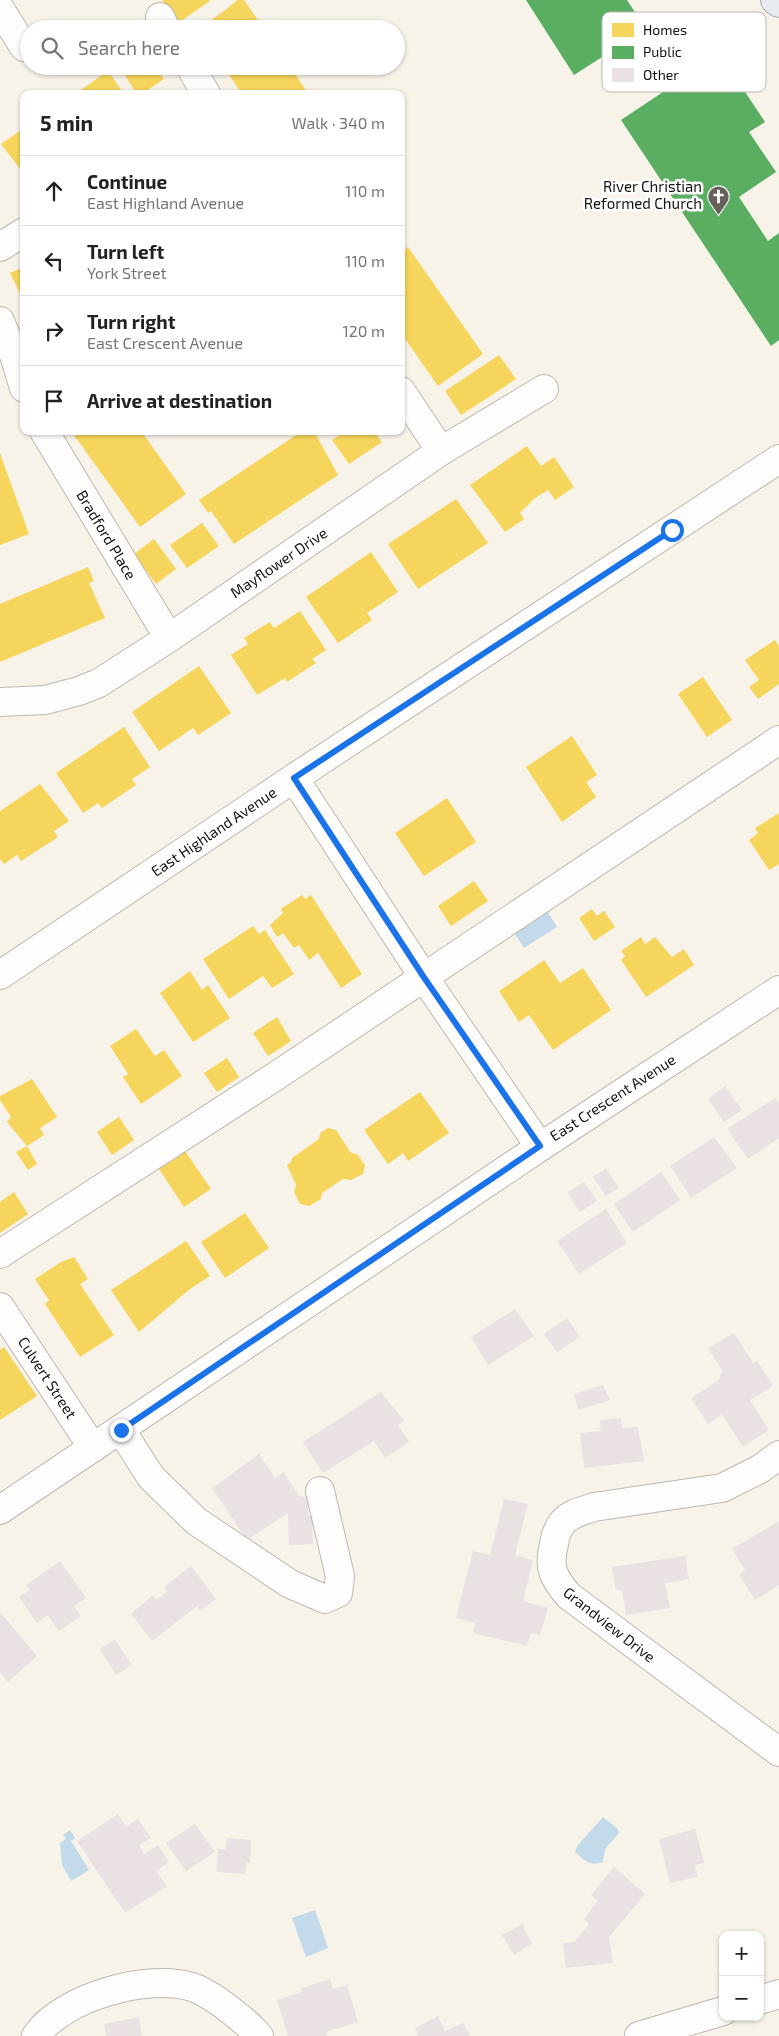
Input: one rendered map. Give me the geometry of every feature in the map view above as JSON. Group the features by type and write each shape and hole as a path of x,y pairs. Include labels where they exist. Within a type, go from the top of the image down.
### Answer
{"main road":[{"path":"775,0 779,3"}],"street":[{"path":"0,9 20,41"},
{"path":"195,75 204,90"},
{"path":"0,247 20,234"},
{"path":"0,321 20,375"},
{"name":"Mayflower Drive","path":"0,702 45,700 79,691 99,683 169,638 441,451 544,388"},
{"path":"405,397 441,451"},
{"name":"Bradford Place","path":"46,435 169,638"},
{"name":"East Highland Avenue","path":"0,976 294,778 779,459"},
{"path":"0,1254 276,1076 423,976 779,740"},
{"path":"294,778 423,976 540,1146"},
{"name":"East Crescent Avenue","path":"0,1510 540,1146 779,990"},
{"name":"Culvert Street","path":"0,1307 93,1448"},
{"path":"121,1430 151,1477 196,1521 290,1584 325,1599 338,1593 340,1576 320,1491"},
{"name":"Grandview Drive","path":"779,1455 760,1469 722,1488 594,1507 574,1514 563,1523 556,1536 550,1559 559,1585 569,1596 779,1752"},
{"path":"36,2036 57,2016 99,1993 123,1986 168,1983 193,1987 216,2000 259,2036"},
{"path":"764,1999 779,1994"},
{"path":"639,2036 719,2012"}],"water":[{"path":"547,911 557,927 524,948 514,932"},
{"path":"603,1817 618,1829 619,1833 605,1849 603,1862 595,1864 585,1860 575,1852 578,1845"},
{"path":"70,1830 75,1838 71,1841 89,1870 71,1881 62,1865 60,1843 66,1839 63,1835"},
{"path":"315,1910 328,1948 306,1957 292,1918"}],"building: Homes":[{"path":"162,0 210,1 182,20 176,20"},
{"path":"237,0 244,0 258,20 211,20"},
{"path":"102,75 111,75 121,90 81,90"},
{"path":"125,75 161,75 164,79 148,90 134,90"},
{"path":"229,75 296,75 305,90 239,90"},
{"path":"20,131 20,169 1,144"},
{"path":"408,247 483,354 438,386 405,339 405,250"},
{"path":"20,269 20,294 10,273"},
{"path":"499,355 516,379 461,415 445,391"},
{"path":"74,435 144,435 186,494 140,527"},
{"path":"296,435 316,435 338,475 234,544 211,511 208,513 199,500"},
{"path":"340,435 377,435 382,442 349,464 332,440"},
{"path":"527,446 541,466 554,457 574,487 555,500 548,490 535,498 520,513 524,519 505,532 470,485"},
{"path":"0,453 29,534 0,545"},
{"path":"456,499 488,543 418,589 388,544"},
{"path":"202,523 219,546 187,568 170,545"},
{"path":"154,539 176,569 156,584 134,554"},
{"path":"371,552 398,592 367,613 372,620 338,643 306,597"},
{"path":"88,567 94,581 89,583 105,618 0,662 0,604"},
{"path":"300,611 326,650 312,659 316,663 287,682 285,678 257,695 231,655 248,644 244,638 270,622 274,628"},
{"path":"775,640 779,646 779,684 758,699 749,687 759,680 745,660"},
{"path":"199,666 231,713 198,735 193,728 159,751 132,712"},
{"path":"703,677 732,720 707,737 678,694"},
{"path":"124,727 150,767 132,779 136,785 102,808 98,803 83,813 56,773"},
{"path":"572,736 597,775 586,782 596,797 562,822 526,767"},
{"path":"40,784 69,821 54,831 58,837 21,861 17,855 4,864 0,859 0,811"},
{"path":"447,798 476,842 424,876 395,833"},
{"path":"779,813 779,864 769,870 749,840 758,833 755,828"},
{"path":"474,881 488,901 451,926 438,906"},
{"path":"302,895 305,899 311,895 362,974 341,988 318,953 309,960 299,945 294,948 283,933 277,937 270,925 283,913 281,909"},
{"path":"592,909 597,916 604,911 615,927 594,941 579,918"},
{"path":"253,926 259,934 265,930 294,974 272,988 263,976 229,999 203,959"},
{"path":"641,937 645,944 655,937 672,957 684,949 694,965 646,997 621,960 625,956 621,951"},
{"path":"544,960 560,983 583,968 611,1010 553,1050 529,1015 519,1022 499,991"},
{"path":"190,971 202,990 208,985 230,1018 193,1042 160,993"},
{"path":"277,1017 291,1041 268,1056 253,1033"},
{"path":"136,1029 155,1056 164,1050 182,1076 141,1104 123,1077 128,1074 110,1046"},
{"path":"227,1058 239,1077 217,1092 204,1073"},
{"path":"32,1079 57,1117 40,1128 44,1135 27,1146 7,1122 11,1117 0,1100 0,1096"},
{"path":"420,1092 449,1133 408,1161 403,1153 388,1164 364,1130"},
{"path":"119,1117 134,1140 112,1155 97,1132"},
{"path":"328,1128 336,1130 351,1153 357,1154 365,1165 363,1174 351,1180 343,1179 322,1193 321,1199 309,1206 300,1204 294,1192 296,1185 287,1165 291,1162 292,1158 319,1139 320,1133"},
{"path":"27,1146 37,1164 28,1170 16,1152"},
{"path":"183,1148 211,1189 184,1207 157,1166"},
{"path":"14,1192 28,1214 0,1233 0,1202"},
{"path":"245,1213 269,1248 225,1278 201,1242"},
{"path":"186,1241 210,1276 190,1289 139,1332 111,1290"},
{"path":"74,1257 88,1279 80,1284 114,1335 80,1357 45,1304 49,1300 35,1279 61,1262"},
{"path":"4,1347 37,1396 0,1420 0,1350"}],"building: Public":[{"path":"526,0 627,0 635,12 602,12 602,57 574,75"},
{"name":"River Christian Reformed Church","path":"663,92 745,92 765,122 749,132 776,172 739,197 768,241 779,233 779,340 771,346 621,120"}],"building: Other":[{"path":"725,1086 742,1110 724,1122 708,1099"},
{"path":"775,1098 779,1103 779,1138 748,1159 727,1129"},
{"path":"714,1137 737,1168 691,1198 670,1166"},
{"path":"606,1168 619,1188 606,1196 593,1177"},
{"path":"661,1172 680,1200 633,1232 614,1204"},
{"path":"584,1182 597,1201 580,1212 567,1193"},
{"path":"606,1209 627,1243 579,1274 557,1241"},
{"path":"515,1309 534,1336 488,1365 471,1337"},
{"path":"567,1318 580,1337 557,1352 544,1334"},
{"path":"734,1333 753,1363 757,1361 773,1386 750,1400 769,1430 743,1447 722,1414 708,1424 691,1398 719,1380 722,1370 708,1348"},
{"path":"603,1385 610,1400 578,1410 574,1394"},
{"path":"381,1392 404,1421 398,1425 409,1442 385,1458 374,1441 323,1473 303,1442"},
{"path":"621,1418 622,1428 638,1427 644,1461 584,1468 580,1433 601,1431 600,1420"},
{"path":"259,1454 275,1478 284,1472 300,1497 308,1496 308,1516 312,1516 313,1544 289,1545 288,1513 247,1540 212,1488"},
{"path":"504,1499 528,1504 515,1555 533,1560 523,1601 548,1608 540,1635 531,1633 527,1646 473,1633 475,1623 456,1618 473,1551 490,1555"},
{"path":"779,1521 779,1585 755,1600 739,1574 745,1570 732,1549"},
{"path":"685,1556 689,1579 665,1583 670,1608 626,1615 622,1590 616,1590 612,1567"},
{"path":"60,1561 86,1598 74,1606 81,1616 59,1631 48,1615 37,1623 19,1597 30,1590 26,1585"},
{"path":"191,1566 216,1599 200,1611 197,1606 152,1641 131,1614 153,1595 156,1600 167,1592 164,1587"},
{"path":"0,1612 37,1656 8,1682 0,1672"},
{"path":"115,1639 132,1665 116,1675 100,1649"},
{"path":"118,1814 126,1827 138,1819 151,1838 139,1845 144,1854 158,1845 169,1862 156,1871 167,1886 125,1913 77,1841"},
{"path":"195,1824 215,1852 186,1871 166,1843"},
{"path":"695,1829 704,1863 695,1865 698,1877 670,1883 659,1839"},
{"path":"227,1838 251,1840 250,1863 246,1863 245,1874 216,1872 218,1849 226,1849"},
{"path":"614,1867 645,1894 609,1937 613,1963 566,1968 563,1943 575,1942 589,1924 584,1919 598,1901 591,1895"},
{"path":"522,1924 532,1944 514,1955 502,1935"},
{"path":"330,1979 333,1989 347,1985 358,2022 326,2032 327,2036 288,2036 277,2000 302,1992 301,1988"},
{"path":"438,2016 445,2031 463,2023 470,2036 418,2036 415,2028"},
{"path":"139,2017 142,2036 106,2036 104,2024"}],"place":[{"name":"River Christian Reformed Church","path":"718,215"}],"route":[{"path":"121,1430 540,1146 423,976 294,778 672,530"}]}
